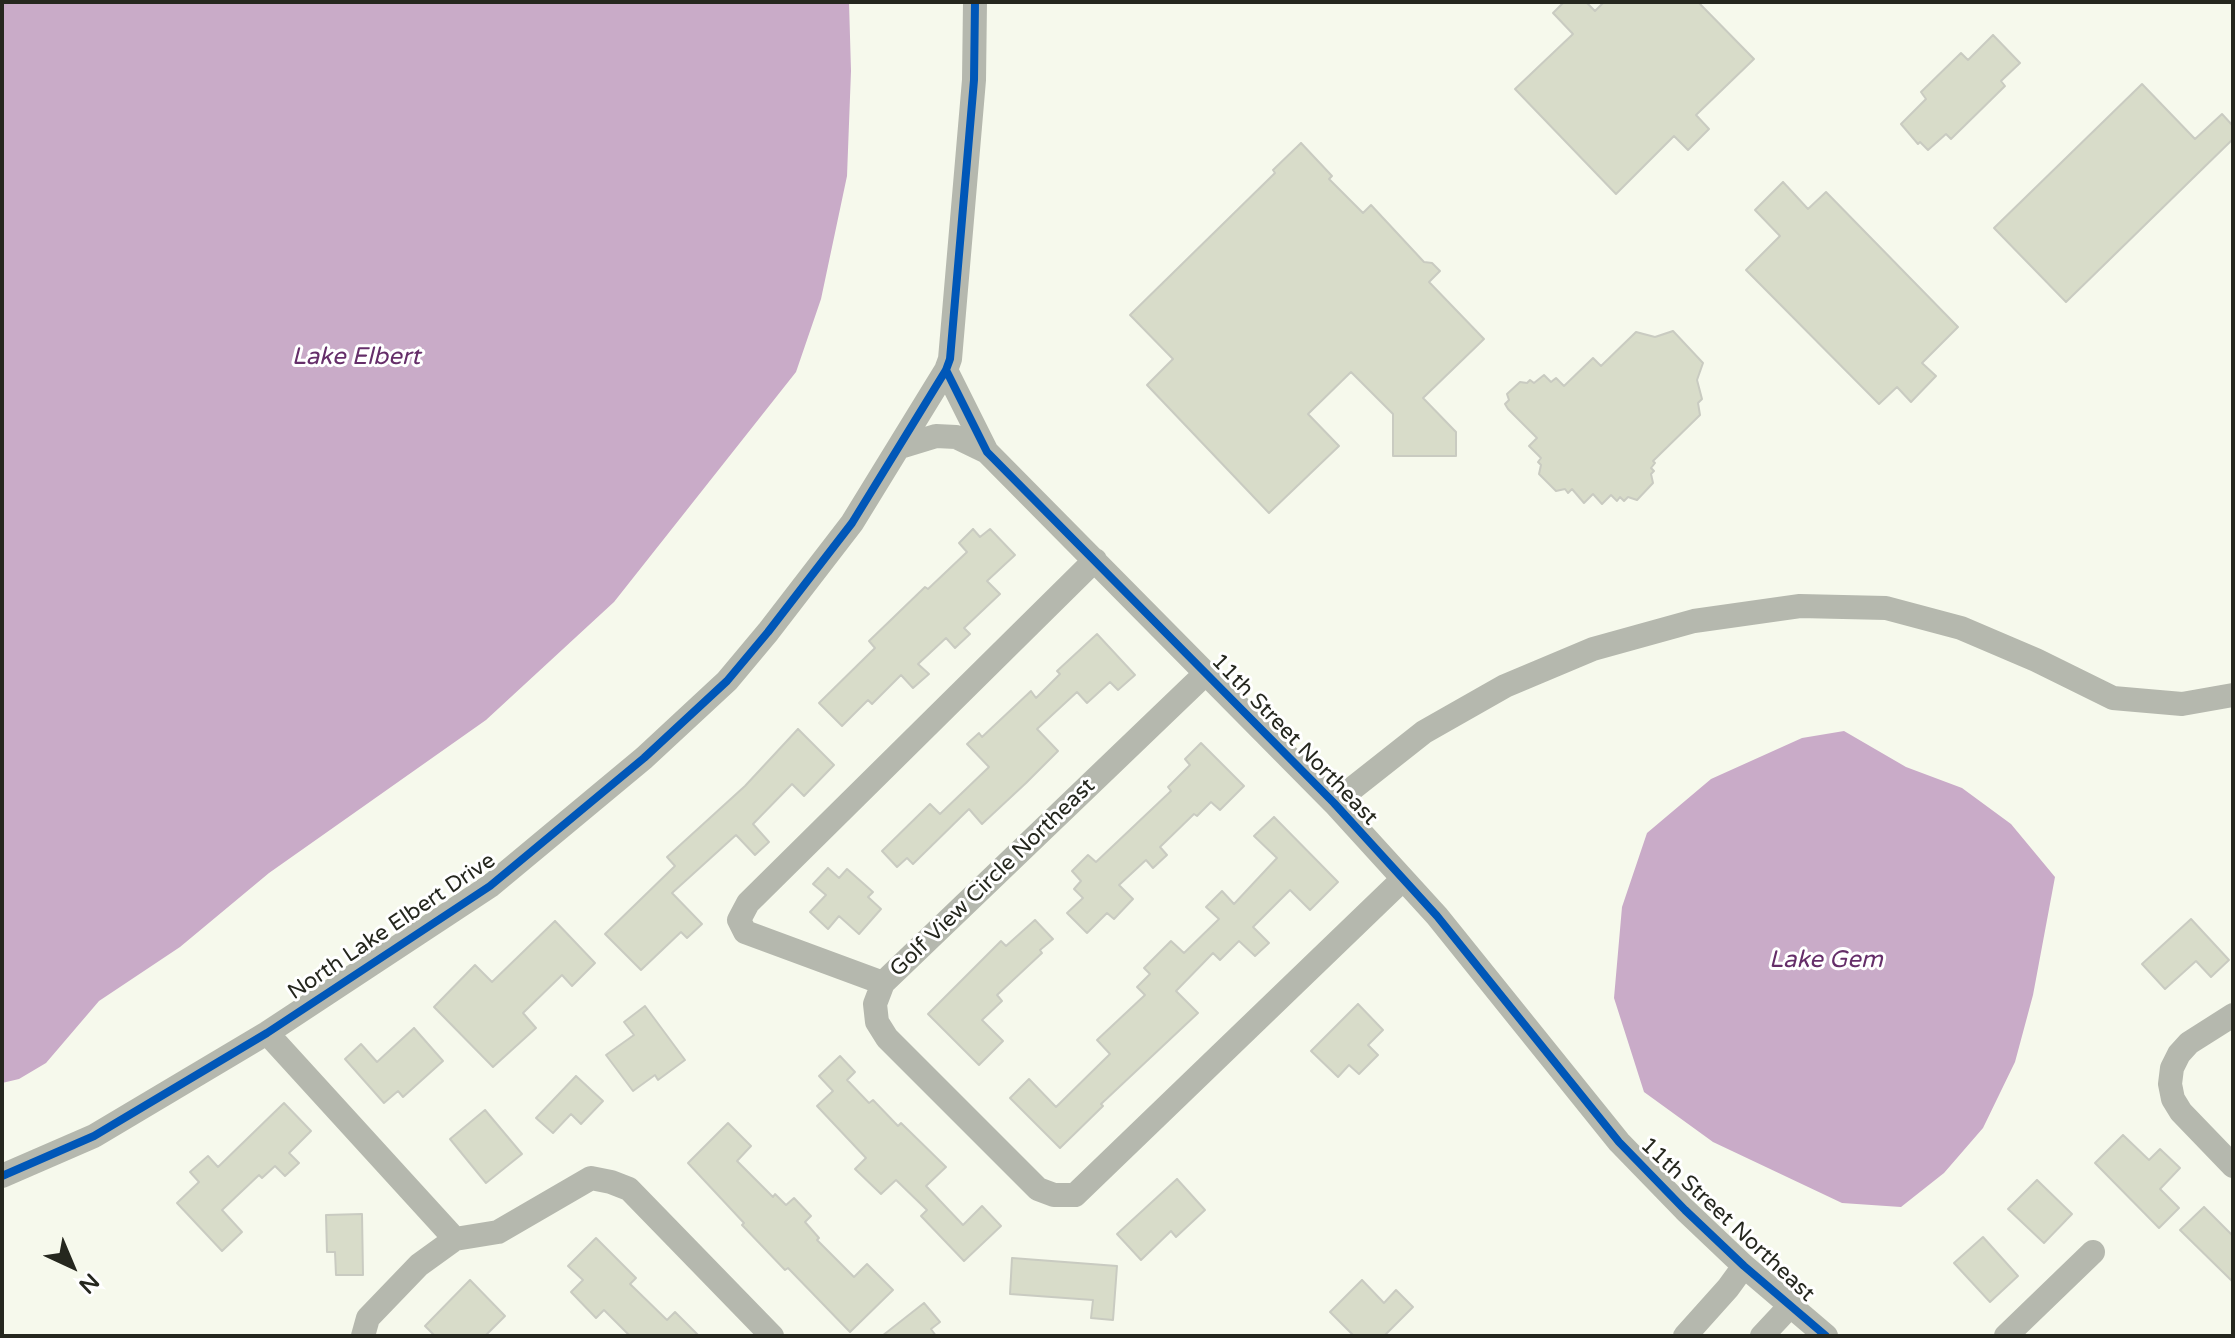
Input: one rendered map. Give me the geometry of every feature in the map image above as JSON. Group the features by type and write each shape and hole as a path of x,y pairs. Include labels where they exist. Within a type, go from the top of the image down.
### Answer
{"street":[{"path":"946,370 974,80 975,2"},
{"name":"North Lake Elbert Drive","path":"2,1176 94,1136 267,1033 490,886 644,758 727,681 768,632 873,492 946,370"},
{"name":"11th Street Northeast","path":"946,370 987,452 1334,803 1437,916 1619,1142 1744,1266 1826,1336"},
{"path":"900,447 936,436 956,437 987,452"},
{"path":"883,983 745,932 739,920 748,903 1095,560"},
{"path":"1334,803 1424,732 1505,686 1593,649 1694,621 1800,606 1886,608 1961,628 2113,698 2182,704 2233,695"},
{"name":"Golf View Circle Northeast","path":"1205,674 883,983 875,1004 877,1022 887,1038 1038,1189 1054,1195 1075,1195 1402,880"},
{"path":"2233,1015 2189,1043 2179,1054 2170,1077 2173,1099 2181,1112 2233,1166"},
{"path":"267,1033 455,1239"},
{"path":"363,1336 368,1318 419,1265 455,1239 498,1232 591,1178 629,1189 772,1336"},
{"path":"2006,1336 2093,1252"},
{"path":"1685,1336 1744,1266"},
{"path":"1762,1336 1790,1306"}],"water":[{"name":"Lake Elbert","path":"2,2 849,2 851,71 847,176 821,299 796,372 614,602 486,720 269,873 180,947 99,1001 46,1063 19,1079 2,1083"},
{"name":"Lake Gem","path":"1844,731 1906,767 1962,788 2011,824 2055,877 2033,995 2015,1062 1983,1128 1944,1173 1901,1207 1842,1203 1713,1142 1644,1092 1614,998 1622,907 1647,833 1711,779 1802,738"}],"building":[{"path":"1564,2 1586,2 1595,11 1604,2 1698,2 1754,59 1696,115 1709,129 1688,150 1674,136 1616,194 1515,89 1573,34 1553,13"},
{"path":"1993,35 2020,63 2001,81 2005,86 1951,139 1946,134 1928,150 1920,142 1918,144 1901,124 1926,99 1921,92 1961,53 1968,60"},
{"path":"2142,84 2195,139 2222,114 2233,126 2233,139 2066,302 1994,228"},
{"path":"1301,143 1332,176 1329,179 1363,213 1371,205 1424,262 1432,263 1440,271 1429,282 1484,339 1423,398 1456,432 1456,456 1393,456 1393,414 1351,372 1308,414 1339,446 1269,513 1147,385 1173,359 1130,315 1275,173 1273,170"},
{"path":"1783,182 1808,209 1826,192 1958,327 1922,363 1936,376 1911,402 1897,387 1879,404 1746,270 1780,236 1755,210"},
{"path":"1673,331 1703,363 1697,380 1702,399 1698,403 1700,415 1653,461 1653,483 1637,500 1628,497 1624,501 1620,497 1617,501 1611,495 1602,504 1593,494 1584,503 1572,489 1568,493 1565,489 1556,491 1539,474 1541,465 1538,462 1541,458 1529,446 1537,438 1508,409 1505,404 1509,400 1507,394 1520,382 1530,380 1534,383 1544,375 1551,382 1556,378 1564,386 1593,358 1601,366 1636,332 1655,337"},
{"path":"973,529 980,537 990,529 1015,555 987,581 1000,594 964,628 970,634 955,648 946,638 918,664 929,674 913,688 901,675 872,704 868,700 842,726 819,703 875,648 869,641 967,552 959,543"},
{"path":"1097,634 1135,675 1118,690 1110,682 1087,703 1077,692 1037,729 1058,751 1026,783 982,824 969,809 913,864 907,858 897,867 882,851 930,804 940,814 989,767 967,744 979,733 982,737 1031,691 1036,698 1060,674 1057,671"},
{"path":"798,729 834,765 804,796 792,784 753,824 769,842 755,855 736,835 672,893 702,924 687,938 681,932 641,970 605,934 675,866 667,857 745,786"},
{"path":"1201,743 1244,786 1220,810 1211,802 1197,816 1194,814 1160,847 1167,855 1153,868 1146,860 1119,885 1133,899 1114,919 1107,913 1087,933 1067,913 1083,898 1074,889 1081,881 1072,871 1088,855 1096,862 1171,791 1168,787 1190,765 1185,759"},
{"path":"1274,817 1338,882 1310,910 1290,890 1253,927 1269,943 1255,956 1239,941 1220,960 1213,953 1176,991 1198,1013 1101,1104 1103,1106 1060,1148 1010,1098 1029,1079 1056,1107 1110,1054 1097,1040 1145,995 1137,987 1150,974 1144,968 1171,941 1184,953 1219,919 1206,907 1222,891 1234,904 1277,858 1254,836"},
{"path":"828,868 839,878 847,869 873,892 868,897 881,909 859,934 839,916 828,929 810,912 826,895 813,884"},
{"path":"2191,919 2229,960 2211,977 2196,961 2165,989 2142,964"},
{"path":"1035,920 1053,939 997,995 1002,1001 982,1020 1003,1041 979,1065 928,1014 1001,941 1006,946"},
{"path":"555,921 595,963 572,986 562,975 523,1013 536,1028 493,1067 434,1007 475,965 492,982"},
{"path":"1358,1004 1383,1030 1368,1045 1378,1055 1359,1074 1349,1065 1338,1077 1311,1051"},
{"path":"645,1006 685,1060 658,1080 655,1075 633,1091 606,1055 634,1035 624,1022"},
{"path":"414,1028 443,1061 403,1097 398,1091 384,1103 345,1059 361,1044 377,1062"},
{"path":"840,1056 855,1072 847,1080 869,1103 873,1100 898,1126 901,1123 946,1167 926,1186 963,1225 982,1206 1001,1226 964,1261 921,1216 927,1210 896,1180 881,1194 855,1169 866,1158 817,1106 833,1091 819,1076"},
{"path":"576,1076 603,1101 581,1124 571,1114 553,1133 536,1118"},
{"path":"284,1103 311,1131 289,1153 299,1163 285,1176 275,1166 262,1178 259,1175 222,1210 242,1232 222,1251 177,1203 199,1182 190,1172 208,1156 218,1167"},
{"path":"485,1110 522,1154 486,1183 450,1139"},
{"path":"728,1123 751,1146 737,1161 773,1197 775,1194 786,1205 794,1198 811,1216 805,1222 819,1238 817,1240 854,1277 867,1264 893,1290 850,1332 788,1268 785,1270 688,1163"},
{"path":"2123,1135 2149,1160 2160,1149 2180,1168 2160,1189 2179,1208 2159,1228 2095,1163"},
{"path":"1177,1179 1205,1210 1176,1237 1171,1231 1141,1260 1117,1234"},
{"path":"2037,1180 2072,1214 2044,1243 2008,1209"},
{"path":"2204,1207 2233,1236 2233,1282 2180,1230"},
{"path":"362,1214 363,1275 336,1275 335,1252 327,1252 326,1215"},
{"path":"1983,1237 2018,1276 1990,1302 1954,1263"},
{"path":"596,1238 636,1278 630,1284 667,1320 675,1312 699,1336 630,1336 604,1310 596,1318 571,1292 583,1280 568,1266"},
{"path":"1012,1258 1117,1266 1113,1320 1091,1318 1093,1300 1010,1294"},
{"path":"470,1280 505,1316 485,1336 435,1336 425,1326"},
{"path":"1362,1280 1384,1303 1396,1290 1413,1307 1384,1336 1354,1336 1330,1312"},
{"path":"924,1303 940,1322 931,1329 936,1336 882,1336"}],"cycle path":[{"path":"2,1176 94,1136 267,1033 490,886 644,758 727,681 768,632 852,523 950,359 974,80 975,2"},
{"path":"946,370 987,452 1334,803 1437,916 1619,1142 1744,1266 1826,1336"}]}
